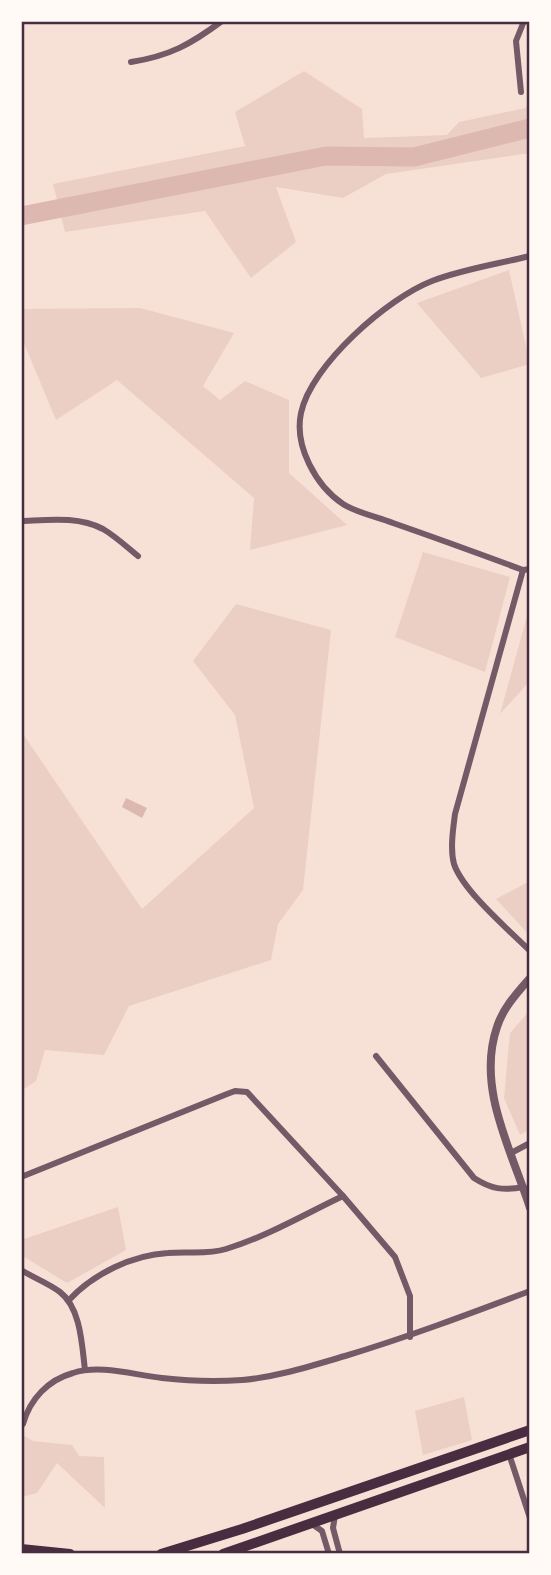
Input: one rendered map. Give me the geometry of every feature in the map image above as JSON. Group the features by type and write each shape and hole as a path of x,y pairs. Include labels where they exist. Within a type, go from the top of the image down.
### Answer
{"highway":[{"path":"161,1554 217,1538 530,1429"},
{"path":"223,1554 530,1447"},
{"path":"21,1549 70,1554"}],"street":[{"path":"131,62 160,57 181,48 222,21"},
{"path":"521,92 516,41 524,21"},
{"path":"530,256 432,281 397,299 346,342 320,374 302,410 299,429 306,456 320,484 345,505 526,569 455,814 452,840 454,863 465,884 530,951"},
{"path":"21,522 69,520 90,525 103,530 138,556"},
{"path":"530,978 512,999 497,1027 491,1060 492,1096 530,1208"},
{"path":"376,1056 474,1178 488,1188 524,1188"},
{"path":"21,1177 227,1094 247,1092 343,1196 394,1257 410,1296 410,1337"},
{"path":"510,1153 530,1143"},
{"path":"69,1300 92,1280 134,1260 158,1254 207,1253 228,1249 343,1196"},
{"path":"21,1270 48,1283 69,1300 80,1336 85,1370"},
{"path":"23,1423 31,1405 50,1383 70,1373 85,1370 195,1381 243,1380 303,1369 410,1337 530,1291"},
{"path":"509,1454 530,1518"},
{"path":"336,1514 333,1528 340,1554"},
{"path":"311,1523 322,1531 329,1554"}],"shaded area":[{"path":"304,71 362,109 364,138 447,135 459,122 526,108 530,96 530,153 386,174 343,198 276,187 296,242 251,278 205,211 65,232 53,184 245,146 235,112"},
{"path":"509,270 530,364 481,378 417,303"},
{"path":"140,308 234,333 203,386 220,400 245,381 289,400 289,473 347,525 250,550 254,498 117,380 56,420 21,336 21,309"},
{"path":"423,552 510,577 485,672 395,637"},
{"path":"236,604 331,630 303,890 278,924 271,960 129,1006 104,1055 45,1050 36,1081 21,1091 21,731 142,909 254,808 235,715 193,661"},
{"path":"530,605 530,681 500,714"},
{"path":"126,798 147,808 142,818 122,807"},
{"path":"530,881 530,936 496,899"},
{"path":"530,1010 530,1129 520,1135 504,1098 510,1033"},
{"path":"118,1207 126,1250 67,1283 21,1255 21,1240"},
{"path":"464,1397 472,1440 423,1455 415,1411"},
{"path":"21,1434 33,1441 72,1445 79,1456 104,1457 105,1508 57,1463 37,1493 21,1497"}],"waterway":[{"path":"21,216 326,156 414,157 530,128"}]}
